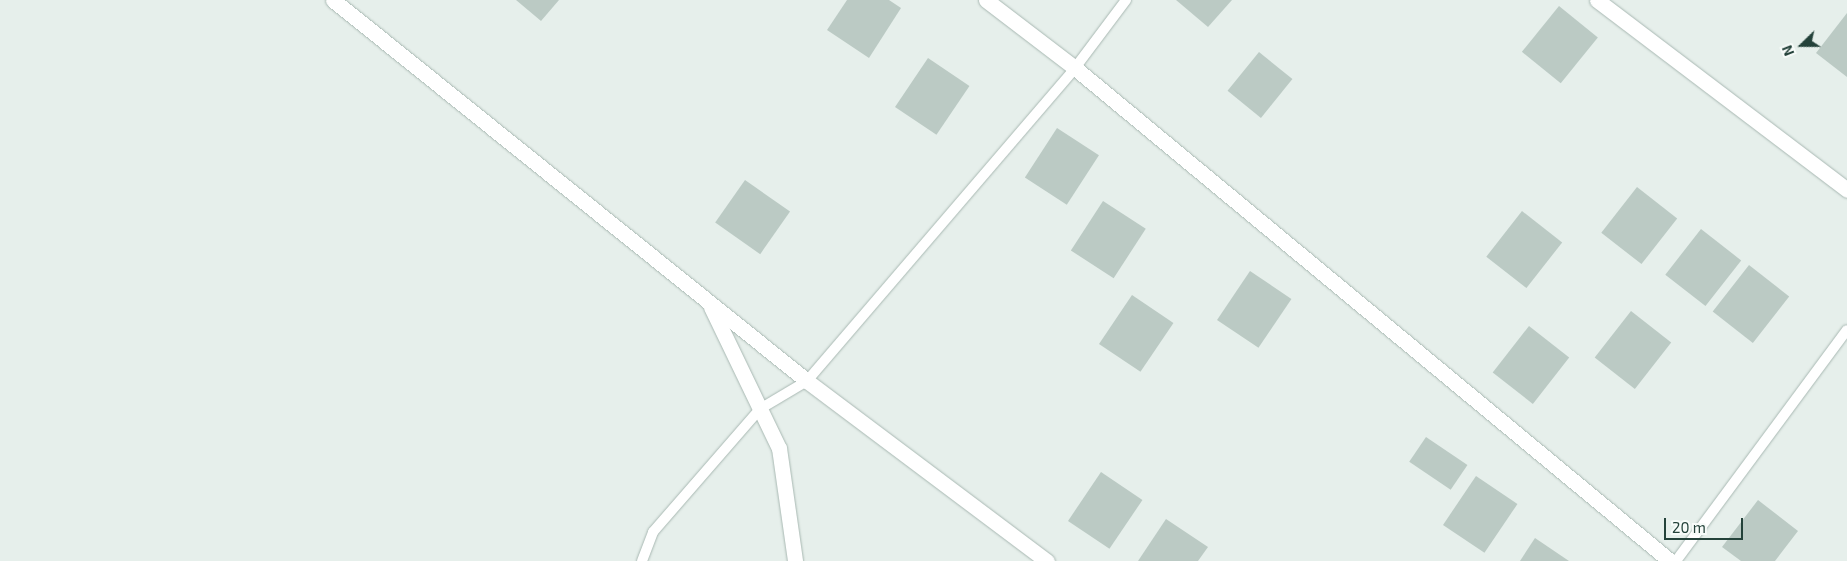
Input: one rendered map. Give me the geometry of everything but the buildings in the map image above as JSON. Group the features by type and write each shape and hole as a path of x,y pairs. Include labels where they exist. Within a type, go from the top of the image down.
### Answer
{"street":[{"path":"333,0 807,382 1047,561"},
{"path":"986,0 1075,68 1670,561"},
{"path":"1597,0 1847,190"},
{"path":"709,303 779,448 795,561"}],"lane":[{"path":"642,561 653,532 760,409 807,382 1075,68 1126,0"},
{"path":"1676,561 1847,330"}]}
